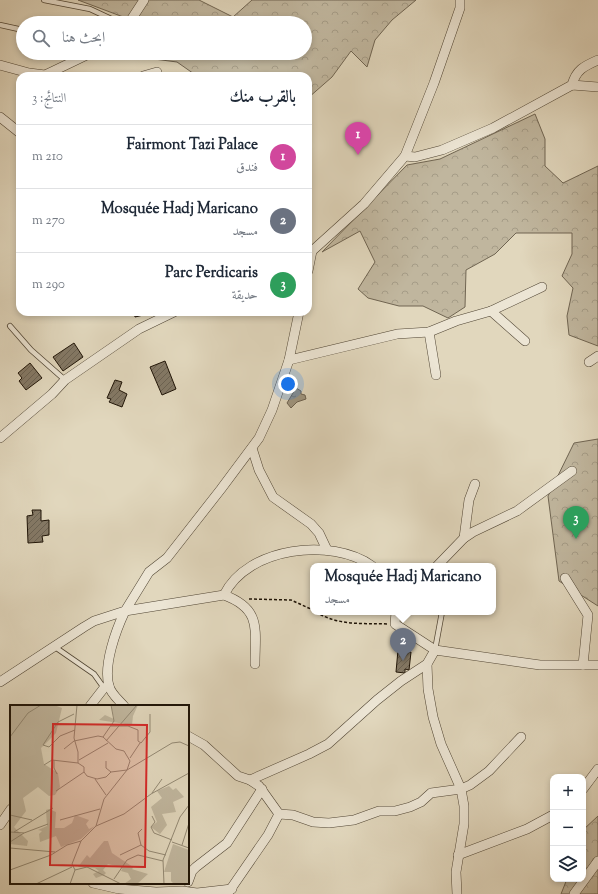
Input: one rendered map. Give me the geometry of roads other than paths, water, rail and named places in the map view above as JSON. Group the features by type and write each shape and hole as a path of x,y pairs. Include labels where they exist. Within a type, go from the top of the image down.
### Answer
{"street":[{"path":"134,16 144,0"},
{"path":"312,250 364,204 405,156 434,83 460,8 460,0"},
{"path":"51,72 76,60"},
{"path":"572,85 575,74 584,67 598,60"},
{"path":"0,65 26,72"},
{"path":"405,156 415,157 442,150 493,128 572,85 598,87"},
{"path":"0,117 16,130"},
{"path":"289,360 397,334 429,332 456,320 490,312 542,287"},
{"path":"490,312 525,341"},
{"path":"0,438 24,419 65,380 139,329 166,316"},
{"path":"91,705 106,687 117,630 125,611 149,572 166,558 252,448 272,410 289,360 298,316"},
{"path":"429,332 436,375"},
{"path":"589,362 598,356"},
{"path":"252,448 259,470 273,497 311,524 319,533 327,550"},
{"path":"441,563 464,538 473,532 517,511 572,471"},
{"path":"464,538 469,500 475,484"},
{"path":"224,595 230,585 244,570 264,558 285,553 327,550 360,559 367,563"},
{"path":"566,578 588,614 583,665"},
{"path":"0,682 18,668 55,647 94,621 125,611 224,595 239,601 254,620 255,664"},
{"path":"396,615 395,624 435,650 534,664 598,665"},
{"path":"250,780 328,744 377,700 401,681 427,664 435,650"},
{"path":"427,664 428,689 436,730 461,789 465,815 456,872 458,894"},
{"path":"106,687 123,705"},
{"path":"189,737 204,745 238,776 250,780 262,789 279,814"},
{"path":"279,814 293,815 320,823 340,822 379,811 395,811 410,807 420,802 431,793 461,789 484,776 521,737"},
{"path":"586,784 598,769"},
{"path":"189,880 192,871 196,867 228,843 262,789"},
{"path":"0,825 10,810"},
{"path":"97,884 119,889 156,892 186,888 197,894 230,891 236,879 268,835 279,814"},
{"path":"458,855 527,829 550,817"},
{"path":"574,894 598,861"}],"lane":[{"path":"44,0 90,9 105,16"},
{"path":"0,25 16,28"},
{"path":"10,326 31,350 65,380"},
{"path":"435,650 441,615"},
{"path":"55,647 94,674 106,687"}],"water":[{"path":"296,388 301,391 301,394 305,395 306,399 297,402 291,408 287,403"}],"place":[{"name":"Fairmont Tazi Palace","path":"358,155"},
{"name":"Parc Perdicaris","path":"576,539"},
{"name":"Mosquée Hadj Maricano","path":"403,661"}]}
